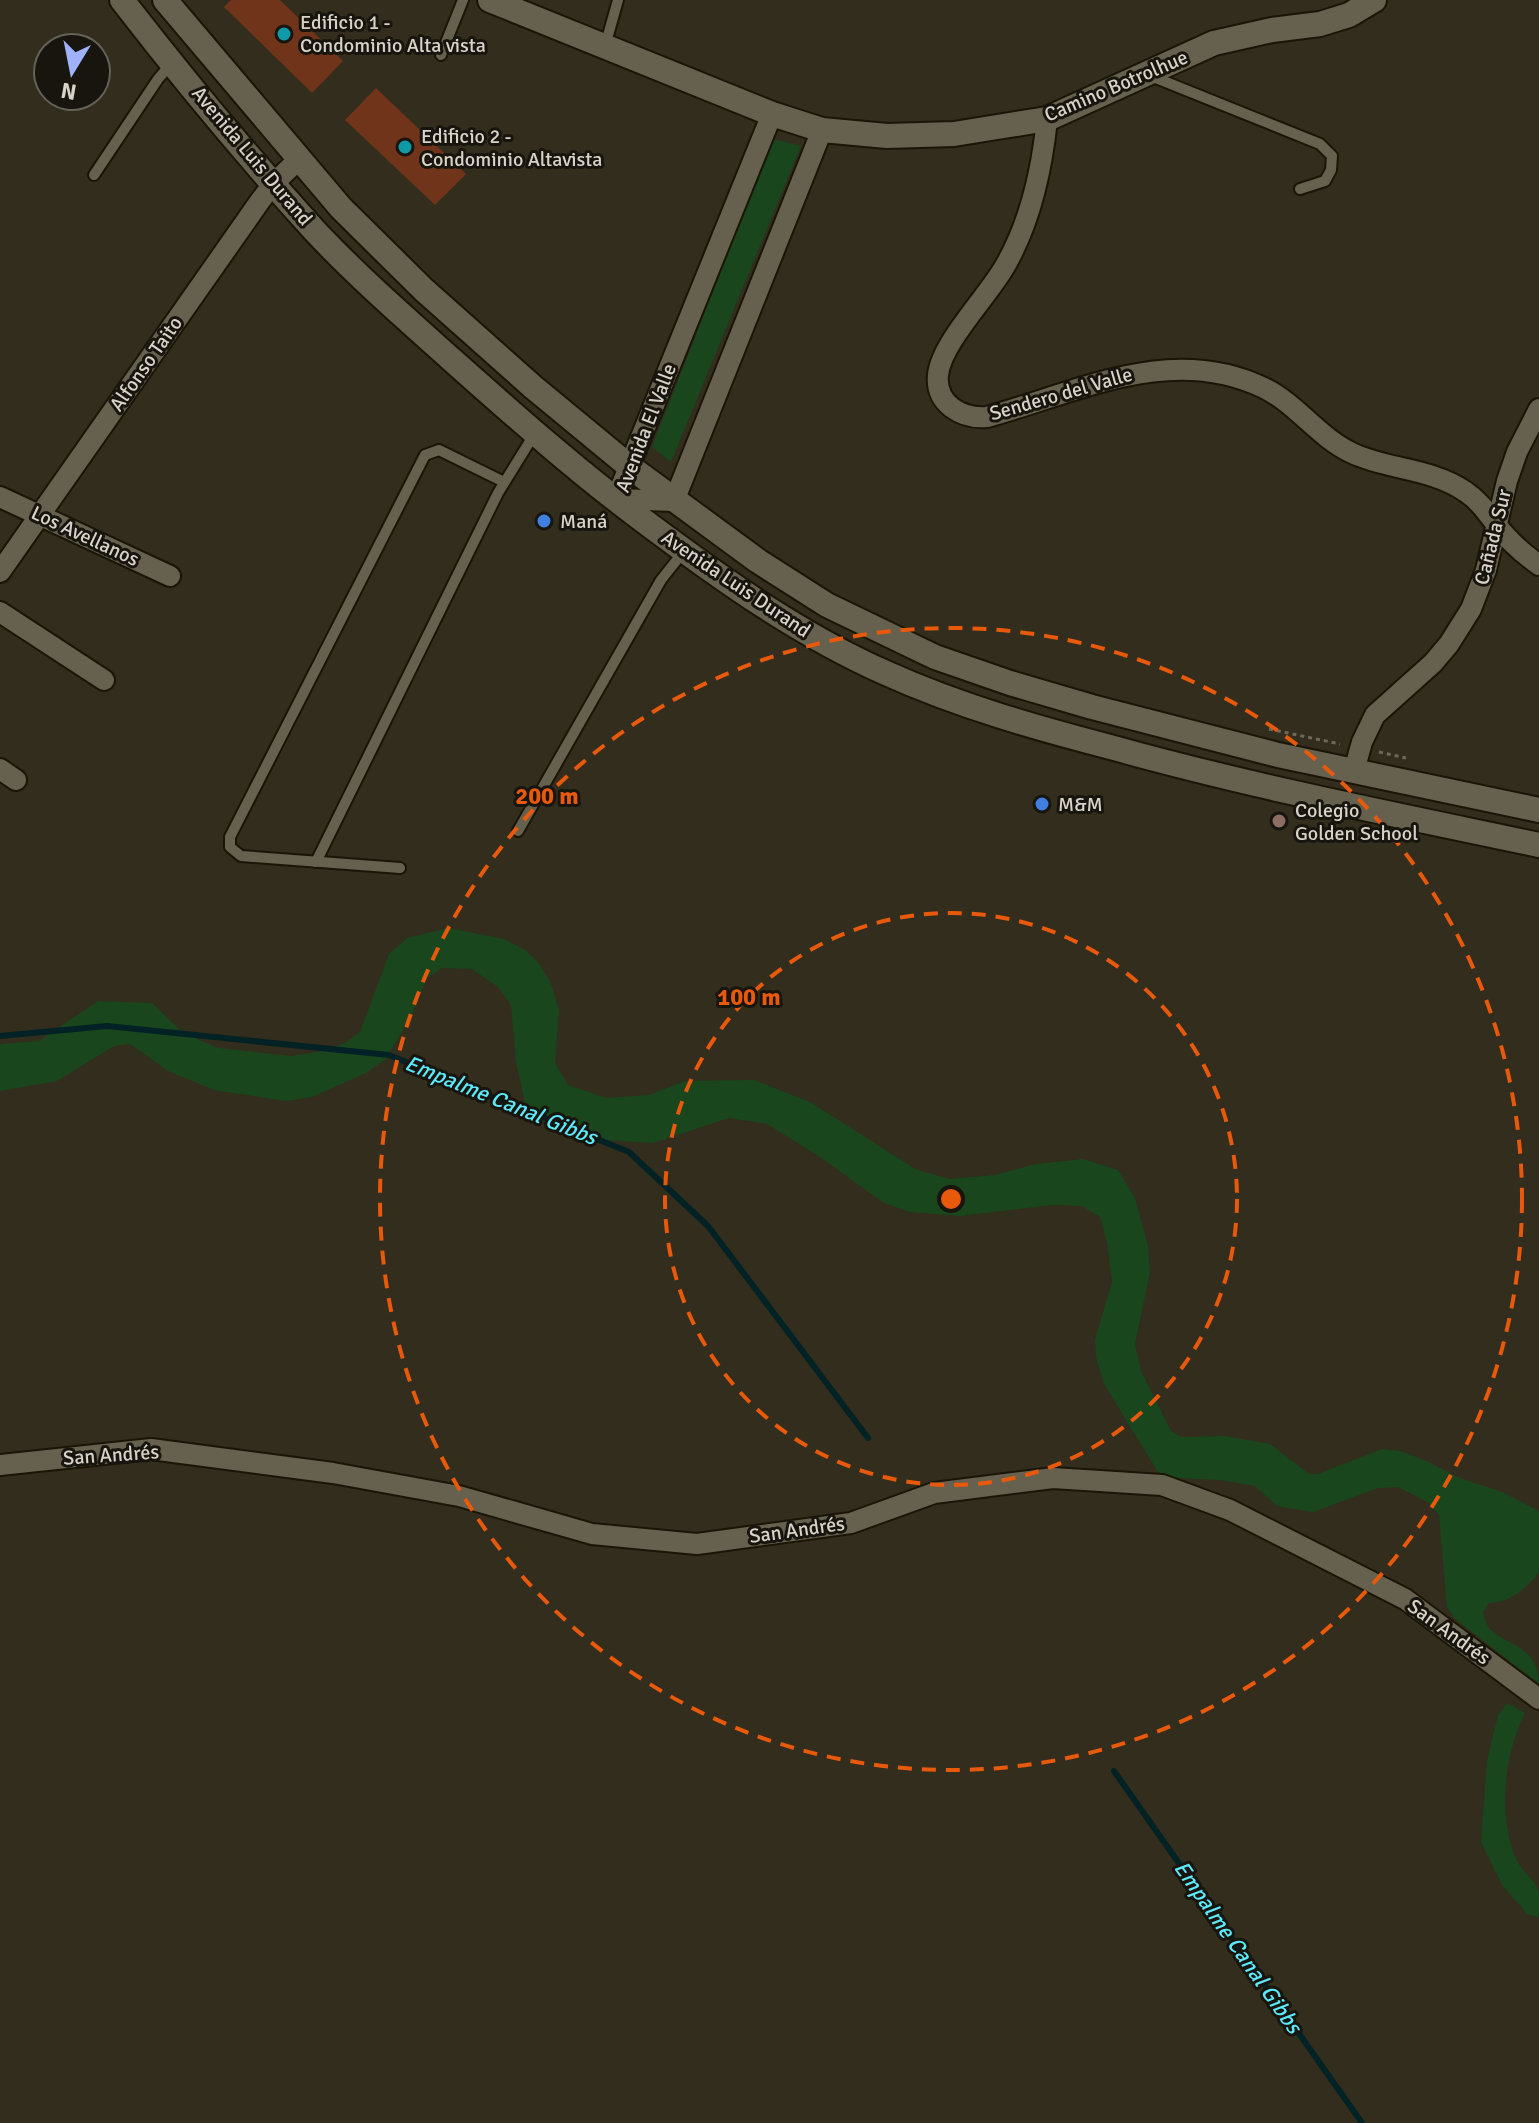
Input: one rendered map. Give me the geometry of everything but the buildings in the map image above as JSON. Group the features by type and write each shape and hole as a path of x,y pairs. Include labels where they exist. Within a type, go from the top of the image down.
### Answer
{"street":[{"name":"Avenida Luis Durand","path":"122,0 273,184 368,284 535,433 616,499 739,590 810,634 884,672 960,703 1097,744 1271,788 1539,845"},
{"name":"Avenida Luis Durand","path":"165,0 298,160 341,208 424,290 533,387 630,467 758,561 827,605 935,657 1120,715 1357,760 1539,810"},
{"name":"Camino Botrolhue","path":"490,0 772,114 822,130 887,136 954,134 1047,119 1214,43 1272,30 1320,24 1349,15 1374,0"},
{"name":"Avenida El Valle","path":"674,501 616,499 772,114"},
{"name":"Sendero del Valle","path":"1047,119 1036,185 1017,240 1005,267 946,354 938,372 940,390 950,406 966,416 987,417 1139,372 1187,369 1229,376 1280,397 1332,441 1352,453 1457,485 1479,503 1495,523"},
{"path":"674,501 822,130"},
{"name":"Alfonso Taito","path":"0,572 273,184 298,160"},
{"name":"Cañada Sur","path":"1357,760 1375,715 1433,663 1462,625 1486,570 1495,523 1517,452 1539,409"},
{"name":"Los Avellanos","path":"0,497 170,576"},
{"path":"1495,523 1524,554 1539,565"},
{"path":"0,612 104,680"},
{"name":"San Andrés","path":"0,1465 151,1449 333,1473 459,1496 592,1534 697,1544 851,1523 934,1493 1053,1478 1162,1485 1230,1510 1405,1599 1539,1699"}],"lane":[{"path":"441,55 463,0"},
{"path":"605,47 618,0"},
{"path":"94,175 158,79 173,62"},
{"path":"1145,74 1320,144 1332,156 1331,170 1325,181 1300,189"},
{"path":"316,862 504,482 535,433"},
{"path":"400,868 241,856 230,847 230,837 425,455 439,450 504,482"},
{"path":"518,831 661,580 684,551"}],"path":[{"path":"1268,728 1357,760 1407,758"}],"green space":[{"path":"773,139 801,146 671,462 652,447"},
{"path":"448,928 504,939 525,950 537,961 550,981 559,1010 555,1063 568,1085 606,1098 649,1095 685,1081 754,1080 810,1102 917,1170 950,1179 994,1175 1036,1164 1083,1159 1118,1170 1135,1198 1148,1246 1150,1272 1135,1344 1141,1371 1171,1431 1182,1437 1224,1436 1270,1444 1309,1474 1318,1474 1382,1449 1401,1451 1459,1478 1502,1492 1539,1511 1539,1573 1517,1594 1489,1603 1483,1612 1491,1630 1529,1656 1538,1672 1539,1684 1454,1618 1447,1607 1439,1515 1429,1503 1398,1487 1378,1488 1313,1512 1277,1506 1255,1486 1220,1480 1174,1478 1158,1472 1104,1384 1096,1357 1095,1340 1112,1281 1100,1217 1082,1206 1053,1205 959,1216 910,1212 884,1203 767,1124 729,1118 653,1143 587,1139 535,1118 525,1103 516,1062 511,1005 498,987 472,969 442,968 427,978 411,1016 386,1059 366,1073 312,1097 285,1101 214,1090 168,1071 130,1044 114,1046 57,1081 0,1091 0,1044 39,1041 98,1001 152,1003 183,1033 219,1048 291,1056 318,1052 345,1043 360,1032 389,954 407,938"},
{"path":"1507,1703 1525,1713 1508,1767 1507,1826 1517,1861 1539,1892 1539,1917 1527,1914 1502,1885 1481,1842 1487,1761 1498,1715"}],"waterway":[{"name":"Empalme Canal Gibbs","path":"0,1036 107,1026 389,1055 629,1152 708,1226 868,1438"},
{"name":"Empalme Canal Gibbs","path":"1114,1771 1362,2123"}],"place":[{"name":"Edificio 1 - Condominio Alta vista","path":"284,34"},
{"name":"Edificio 2 - Condominio Altavista","path":"405,147"},
{"name":"Maná","path":"544,521"},
{"name":"M&M","path":"1042,804"},
{"name":"Colegio Golden School","path":"1279,821"}]}
